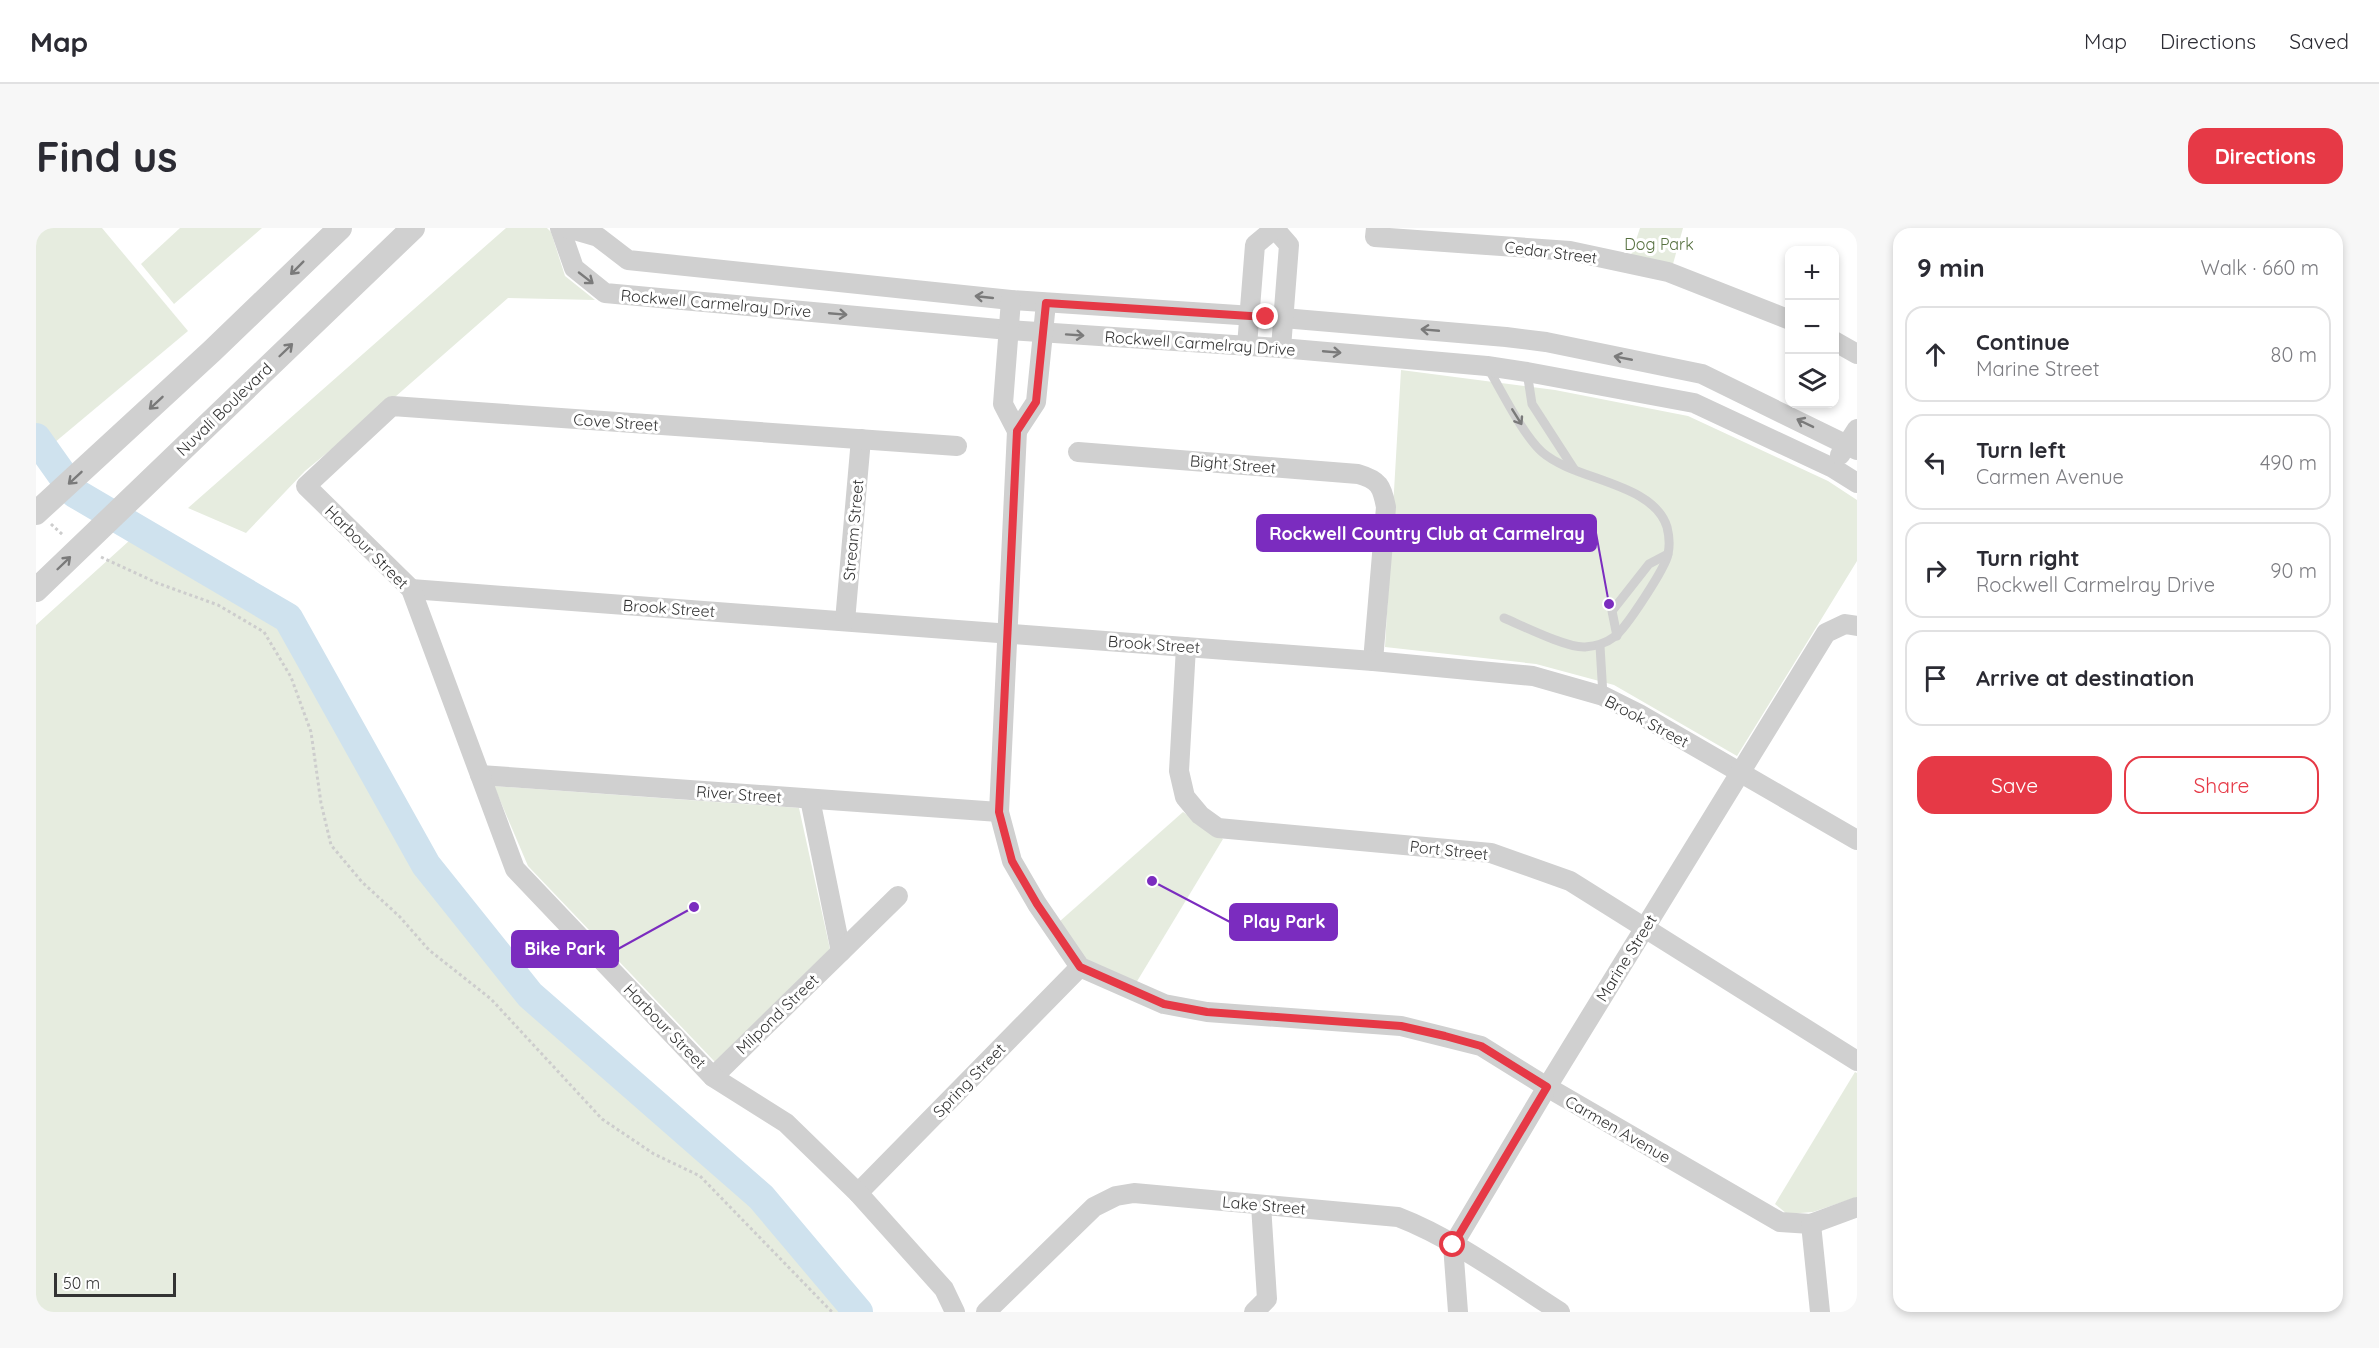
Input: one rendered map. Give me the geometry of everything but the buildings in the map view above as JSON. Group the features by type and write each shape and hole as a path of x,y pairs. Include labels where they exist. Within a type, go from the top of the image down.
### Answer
{"street":[{"path":"42,508 212,351 340,228"},
{"name":"Nuvali Boulevard","path":"36,590 413,228"},
{"name":"Rockwell Carmelray Drive","path":"560,228 574,268 605,293 1043,333 1281,348 1487,366 1527,372 1694,403 1833,468 1857,483"},
{"name":"Rockwell Carmelray Drive","path":"567,228 598,237 628,260 1011,300 1283,318 1546,342 1702,374 1854,441"},
{"path":"1247,346 1255,245 1274,229 1289,245 1281,348"},
{"name":"Cedar Street","path":"1375,232 1570,251 1668,272 1785,318"},
{"path":"1011,300 1003,404 1017,431"},
{"path":"1046,303 1036,402 1017,431 999,812 1012,861 1037,904 1080,967"},
{"path":"1839,344 1857,354"},
{"name":"Cove Street","path":"306,486 392,406 957,446"},
{"name":"Stream Street","path":"845,621 861,439"},
{"path":"1833,468 1854,441"},
{"name":"Bight Street","path":"1078,452 1358,474 1372,478 1383,490 1386,507 1373,661"},
{"name":"Harbour Street","path":"306,486 411,589 515,869 713,1077 786,1123 858,1193 944,1290 955,1312"},
{"name":"Brook Street","path":"411,589 1373,661 1533,676 1603,696 1640,714 1857,840"},
{"name":"Marine Street","path":"1453,1245 1547,1087 1826,633 1851,625"},
{"name":"Port Street","path":"1186,647 1179,771 1185,797 1200,815 1218,828 1491,853 1570,881 1857,1061"},
{"name":"River Street","path":"480,776 999,812"},
{"path":"810,799 841,952"},
{"name":"Milpond Street","path":"713,1077 897,897"},
{"name":"Carmen Avenue","path":"1080,967 1164,1004 1207,1012 1401,1026 1481,1046 1547,1087 1780,1222 1811,1224 1857,1207"},
{"name":"Spring Street","path":"858,1193 1080,967"},
{"name":"Lake Street","path":"986,1312 1094,1208 1116,1196 1134,1194 1398,1217 1416,1224 1453,1245 1560,1312"},
{"path":"1254,1312 1267,1299 1261,1205"},
{"path":"1811,1224 1820,1312"},
{"path":"1453,1245 1458,1312"}],"lane":[{"path":"1487,366 1519,420 1542,452 1575,471 1647,499 1655,506 1667,526 1668,554 1663,568 1617,636 1600,646 1581,647 1504,618"},
{"path":"1527,372 1532,405 1575,471"},
{"path":"1617,636 1612,612 1649,564 1668,554"},
{"path":"1600,646 1603,696"}],"path":[{"path":"42,508 61,534 86,542 157,583 218,604 264,632 291,677 311,732 321,803 331,845 362,882 400,917 429,950 491,999 602,1119 654,1154 700,1176 832,1312"}],"green space":[{"path":"36,228 102,228 188,331 36,458"},
{"path":"180,228 262,228 174,304 141,264"},
{"path":"506,228 547,228 551,232 565,276 595,300 508,298 395,397 305,471 246,533 188,508"},
{"name":"Dog Park","path":"1640,228 1683,228 1673,264 1631,255"},
{"path":"1401,370 1555,390 1688,416 1828,481 1857,500 1857,561 1737,756 1614,685 1536,664 1385,647"},
{"path":"140,531 288,618 426,865 530,995 761,1197 858,1312 36,1312 36,625"},
{"path":"494,786 799,808 830,949 715,1062 528,866"},
{"path":"1183,812 1223,839 1136,983 1088,962 1059,922"},
{"path":"1855,1072 1857,1073 1857,1197 1813,1212 1787,1214 1775,1204"}],"waterway":[{"path":"36,438 75,493 288,618 426,865 530,995 761,1197 858,1312"}],"place":[{"name":"Rockwell Country Club at Carmelray","path":"1609,604"},
{"name":"Play Park","path":"1152,881"},
{"name":"Bike Park","path":"694,907"}],"route":[{"path":"1266,317 1046,303 1036,402 1017,431 999,812 1012,861 1037,904 1080,967 1164,1004 1207,1012 1401,1026 1445,1036 1481,1046 1547,1087 1453,1245"}]}
